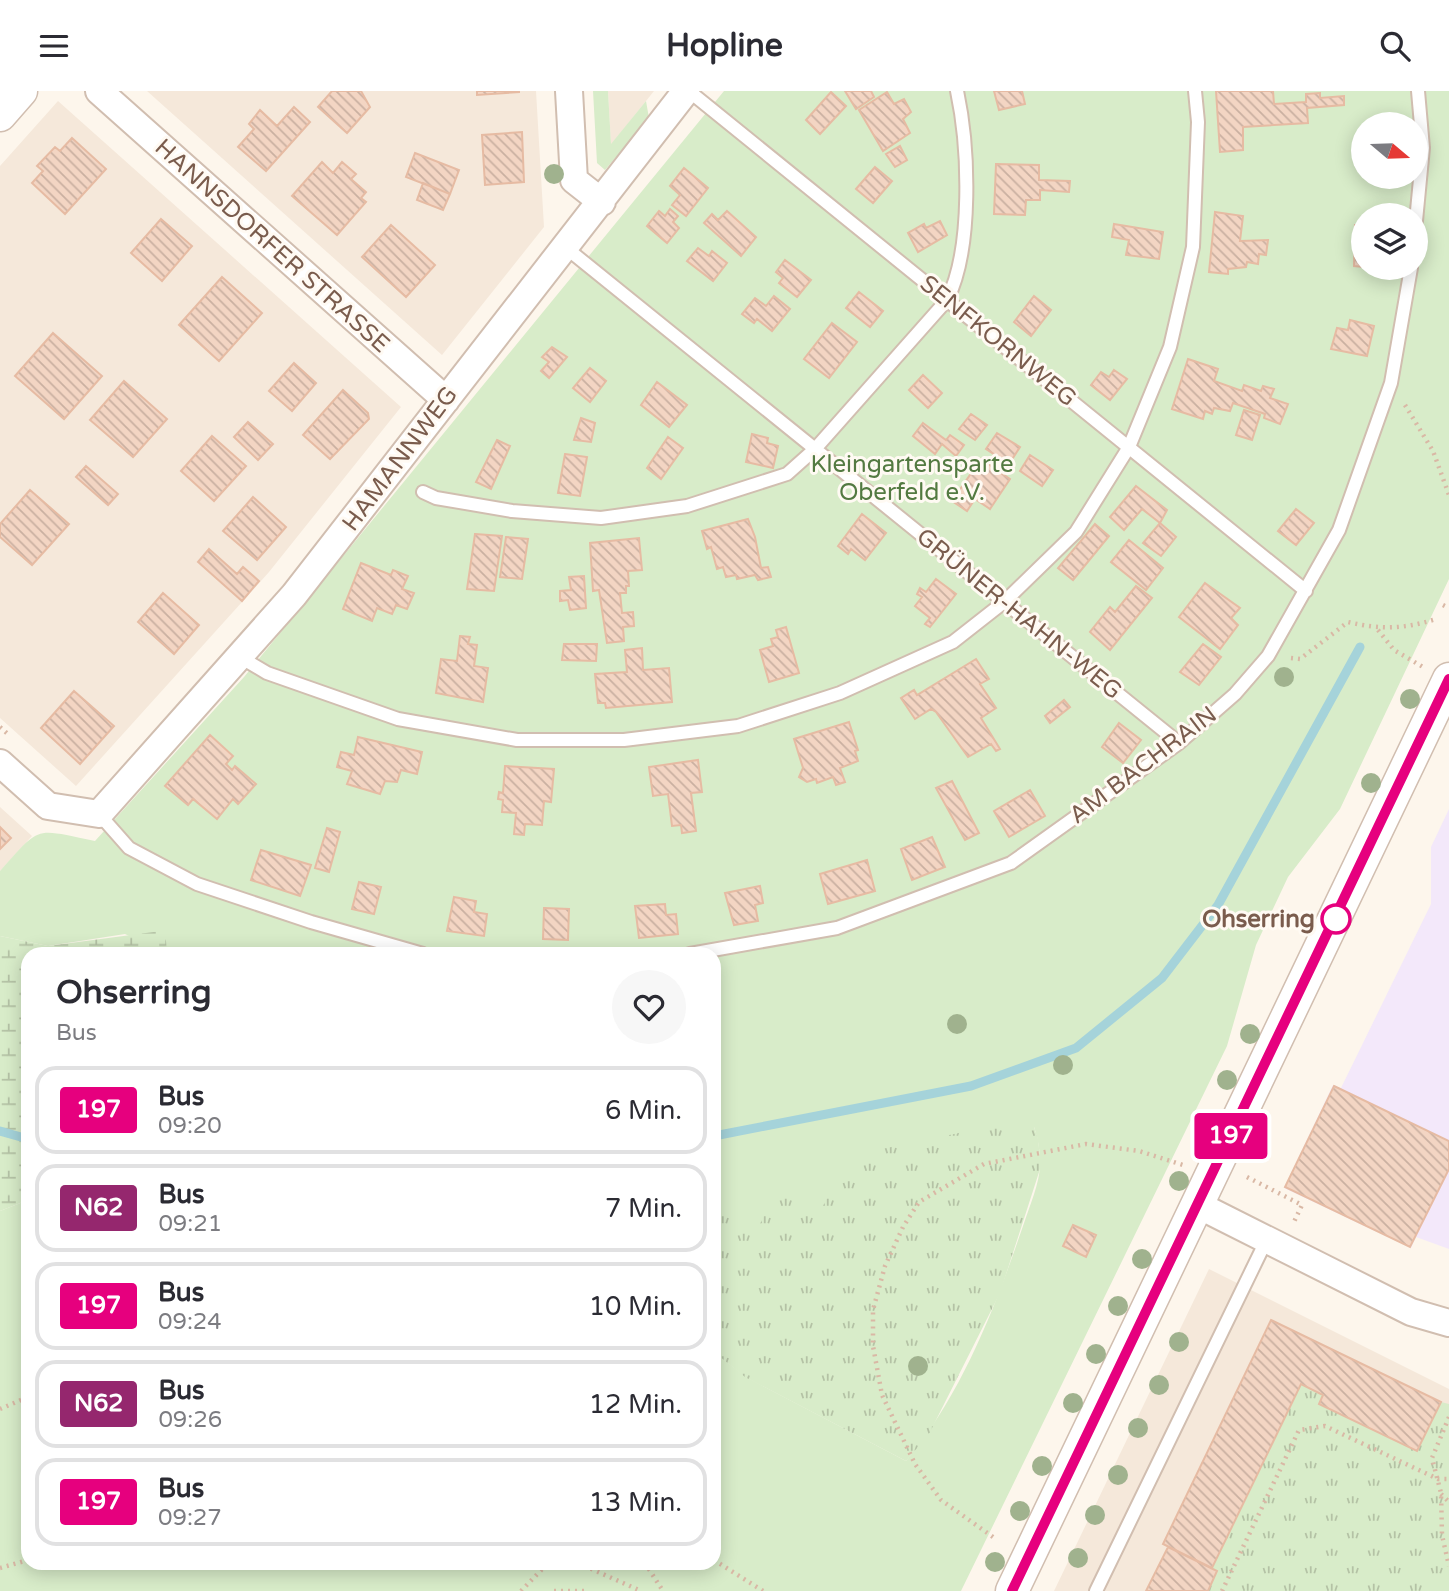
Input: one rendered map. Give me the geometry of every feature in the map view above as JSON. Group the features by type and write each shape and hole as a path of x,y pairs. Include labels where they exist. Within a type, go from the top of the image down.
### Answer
{"street":[{"path":"0,115 21,91"},
{"name":"HANNSDORFER STRASSE","path":"99,91 446,400"},
{"path":"569,91 574,180 601,202"},
{"name":"HAMANNWEG","path":"99,814 302,585 687,91"},
{"path":"1012,1591 1449,680"},
{"path":"0,763 48,806 99,814"},
{"path":"1205,1192 1273,1245 1411,1312 1449,1322"}],"lane":[{"name":"SENFKORNWEG","path":"687,91 1306,591"},
{"path":"423,492 436,498 512,512 601,518 687,506 787,474 815,449 947,300 957,279 965,221 963,117 957,91"},
{"path":"240,657 267,673 398,719 517,740 624,740 738,726 840,693 953,642 1003,602 1076,531 1129,447 1170,347 1193,247 1198,122 1195,91"},
{"path":"1418,91 1423,148 1418,203"},
{"name":"GRÜNER-HAHN-WEG","path":"565,247 1179,743"},
{"name":"AM BACHRAIN","path":"721,949 837,928 1011,863 1179,743 1235,694 1268,656 1339,530 1391,383 1409,280"},
{"path":"99,814 129,848 197,884 323,926 398,947"},
{"path":"1096,1591 1273,1245"}],"path":[{"path":"1391,383 1433,451 1449,495"},
{"path":"1443,605 1449,608"},
{"path":"1268,656 1300,659 1348,622 1378,630 1401,629 1436,619"},
{"path":"1378,630 1394,650 1416,663"},
{"path":"993,1537 941,1500 915,1464 882,1395 873,1346 873,1310 885,1266 903,1227 919,1202 984,1164 1086,1144 1139,1151 1176,1162 1205,1192"},
{"path":"1247,1177 1302,1205 1273,1245"},
{"path":"0,1409 21,1400"},
{"path":"1449,1417 1432,1458 1441,1493 1442,1535 1449,1566"},
{"path":"1223,1591 1299,1430 1325,1426 1438,1479 1449,1479"},
{"path":"1441,1493 1449,1501"},
{"path":"0,1568 21,1562"},
{"path":"721,1564 763,1591"},
{"path":"521,1591 541,1570"},
{"path":"594,1570 641,1591"},
{"path":"650,1570 663,1591"},
{"path":"554,1591 584,1591"}],"shaded area":[{"path":"147,91 536,91 544,227 442,355"},
{"path":"608,91 654,91 611,145"},
{"path":"58,101 401,407 269,572 76,786 0,718 0,166"},
{"path":"0,807 32,836 0,871"},
{"path":"1449,809 1449,1249 1416,1237 1411,1248 1284,1188 1333,1085 1341,1088 1431,904 1431,847"},
{"path":"1209,1269 1449,1389 1449,1591 1054,1591"}],"green space":[{"path":"593,91 608,91 611,144 646,101 649,118 605,170 597,163"},
{"name":"Kleingartensparte Oberfeld e.V.","path":"724,91 1449,91 1449,579 1340,809 1288,877 1256,945 1227,1046 961,1591 0,1591 0,1211 21,1203 21,1570 721,1570 721,1357 746,1377 906,1461 944,1408 975,1349 1001,1288 1040,1171 1038,1140 1034,1127 849,1290 721,1215 721,947 152,947 125,934 48,946 0,936 0,871 32,838 40,834 60,834 95,841 244,677"},
{"path":"161,931 166,947 21,947 21,1203 0,1211 0,936 48,946"},
{"path":"1026,1119 1034,1127 1038,1139 1041,1166 1000,1293 929,1434 906,1461 745,1377 721,1358 721,1214 757,1230 779,1185 823,1206 848,1156"},
{"path":"1301,1384 1323,1395 1320,1405 1417,1451 1441,1402 1449,1404 1449,1591 1208,1591 1217,1571 1212,1568"}],"building":[{"path":"332,91 361,91 370,107 347,133 318,107"},
{"path":"477,91 519,91 519,92 477,95"},
{"path":"845,91 871,91 874,97 856,109"},
{"path":"994,91 1022,91 1025,104 999,110"},
{"path":"1216,91 1273,91 1274,104 1306,102 1306,94 1320,93 1320,98 1344,96 1344,105 1307,108 1308,123 1243,127 1243,150 1220,152"},
{"path":"831,92 846,106 820,134 806,120"},
{"path":"887,92 894,104 904,99 911,112 903,119 910,133 883,151 859,110"},
{"path":"294,107 310,122 266,171 238,147 254,129 249,124 260,110 277,126"},
{"path":"522,132 524,182 485,185 482,135"},
{"path":"72,138 106,169 65,214 32,183 43,171 37,166 55,147 60,151"},
{"path":"900,146 907,160 895,167 886,154"},
{"path":"415,153 459,170 450,194 406,177"},
{"path":"322,162 333,173 342,162 356,174 351,179 366,192 361,198 366,202 337,235 292,196"},
{"path":"996,164 1039,165 1039,180 1070,181 1069,192 1040,190 1040,200 1026,200 1025,215 994,214"},
{"path":"875,167 892,181 873,203 856,189"},
{"path":"684,168 708,188 686,216 672,205 680,195 670,186"},
{"path":"423,183 450,194 443,210 417,200"},
{"path":"670,209 678,216 673,222 679,228 667,243 647,226 659,211 665,216"},
{"path":"727,211 756,237 741,256 704,223 712,214 718,220"},
{"path":"1215,212 1243,216 1240,241 1268,240 1266,255 1259,254 1258,264 1247,262 1246,267 1228,269 1228,274 1209,272"},
{"path":"161,219 192,246 162,281 131,253"},
{"path":"940,221 947,235 918,252 908,233 924,224 926,228"},
{"path":"1114,224 1163,232 1159,259 1126,255 1129,240 1112,237"},
{"path":"391,225 435,265 406,297 362,257"},
{"path":"698,248 709,256 712,251 727,263 713,281 687,261"},
{"path":"785,260 811,280 797,297 779,283 783,278 776,272"},
{"path":"222,277 262,313 219,361 179,325"},
{"path":"859,292 883,311 870,327 846,308"},
{"path":"774,296 790,309 772,331 757,319 754,323 742,314 755,298 766,306"},
{"path":"1034,296 1051,310 1031,336 1014,322"},
{"path":"1350,320 1374,326 1367,356 1331,349 1337,328 1348,330"},
{"path":"832,323 857,342 829,378 804,359"},
{"path":"53,333 102,376 64,419 15,376"},
{"path":"552,347 567,357 549,378 541,371 549,362 542,357"},
{"path":"1188,359 1218,369 1214,381 1242,391 1244,385 1261,391 1263,386 1274,389 1270,398 1288,404 1280,424 1264,418 1265,414 1233,403 1230,411 1214,408 1212,414 1205,411 1203,419 1172,409"},
{"path":"294,363 316,383 292,411 269,391"},
{"path":"590,368 606,381 590,402 573,388"},
{"path":"1114,370 1127,379 1110,400 1091,385 1101,372 1109,377"},
{"path":"923,375 942,393 928,408 909,390"},
{"path":"124,381 167,419 133,457 90,420"},
{"path":"657,382 687,405 669,427 641,405"},
{"path":"343,390 368,413 369,419 330,459 303,435"},
{"path":"1244,410 1260,415 1252,440 1236,435"},
{"path":"971,414 987,425 975,440 959,429"},
{"path":"581,418 595,423 591,442 574,440"},
{"path":"248,422 273,444 258,460 234,437"},
{"path":"923,423 946,440 950,435 964,445 956,456 942,444 935,454 913,436"},
{"path":"997,433 1020,447 1009,464 986,449"},
{"path":"752,434 768,438 767,443 778,446 773,468 746,462"},
{"path":"212,436 246,466 214,501 181,471"},
{"path":"668,437 683,448 661,479 647,468"},
{"path":"497,440 510,446 491,489 476,482"},
{"path":"565,454 587,457 580,496 558,493"},
{"path":"1030,455 1053,470 1042,486 1020,471"},
{"path":"981,459 1010,479 990,509 975,499 967,511 952,501"},
{"path":"86,466 118,494 108,505 76,477"},
{"path":"1136,486 1167,510 1160,523 1142,509 1124,530 1110,517"},
{"path":"30,490 69,524 32,565 0,537 0,524"},
{"path":"253,497 286,527 257,560 223,531"},
{"path":"1296,509 1314,523 1296,545 1278,531"},
{"path":"862,514 886,533 865,560 851,549 848,554 838,546"},
{"path":"748,519 755,537 761,568 768,567 771,577 758,580 755,575 737,579 736,575 726,577 723,567 717,569 711,547 707,549 702,531"},
{"path":"1160,523 1176,537 1161,556 1143,543"},
{"path":"1095,524 1109,536 1073,580 1058,568"},
{"path":"475,534 502,536 494,591 467,589"},
{"path":"506,537 528,539 522,579 500,577"},
{"path":"639,538 642,570 628,571 629,586 626,586 626,593 620,593 622,613 633,612 634,626 623,627 624,641 607,643 599,590 593,591 590,543"},
{"path":"1129,540 1163,568 1146,590 1111,562"},
{"path":"209,549 237,574 243,567 259,581 242,601 198,562"},
{"path":"361,563 391,575 393,570 408,576 402,589 414,593 407,609 396,605 392,614 377,608 372,621 343,609"},
{"path":"584,576 586,608 570,610 568,600 560,601 560,591 571,590 569,577"},
{"path":"936,579 956,594 930,627 925,624 930,618 915,606 922,597 917,594 920,588 926,592"},
{"path":"1205,583 1240,608 1231,618 1238,625 1220,649 1179,617"},
{"path":"1136,586 1152,598 1110,650 1090,632 1110,607 1115,612"},
{"path":"163,593 199,625 174,654 138,622"},
{"path":"786,627 799,673 769,682 760,650 773,646 771,639 778,637 776,630"},
{"path":"460,636 470,637 468,644 477,645 474,666 488,668 483,702 436,693 441,659 457,661"},
{"path":"564,644 597,644 596,661 562,660"},
{"path":"1203,644 1221,657 1199,685 1180,672"},
{"path":"642,648 643,670 669,668 672,702 606,708 605,703 598,703 595,674 627,672 625,650"},
{"path":"976,659 989,679 980,684 996,708 981,718 1000,749 996,751 991,744 968,757 936,712 931,709 915,719 901,698 914,690 917,695"},
{"path":"74,691 114,726 80,764 41,728"},
{"path":"1064,700 1070,707 1050,723 1045,716"},
{"path":"849,722 858,750 855,751 858,761 840,768 845,782 836,785 833,777 817,783 816,779 807,782 799,777 803,768 794,739"},
{"path":"1119,723 1141,740 1123,763 1102,747"},
{"path":"210,735 233,756 226,764 232,770 235,766 256,784 238,804 233,799 217,819 193,799 188,805 165,786"},
{"path":"358,737 422,752 417,774 401,770 397,782 385,781 380,794 347,784 352,771 337,767 341,752 354,755"},
{"path":"698,760 702,792 691,793 696,831 682,833 681,825 672,826 668,794 653,796 649,767"},
{"path":"505,766 554,769 551,802 544,801 542,825 525,824 524,835 514,834 516,813 502,812 503,800 498,799 499,792 503,793"},
{"path":"952,781 979,833 965,840 936,788"},
{"path":"1030,790 1045,816 1009,837 994,811"},
{"path":"0,827 11,838 0,849"},
{"path":"327,828 340,832 329,872 315,868"},
{"path":"932,837 945,867 912,880 901,849"},
{"path":"261,850 311,865 300,896 251,880"},
{"path":"867,860 875,891 828,904 820,874"},
{"path":"359,882 381,887 374,914 352,909"},
{"path":"760,886 763,903 755,905 758,921 734,925 725,893"},
{"path":"454,897 476,901 474,912 487,914 484,936 447,931"},
{"path":"665,904 666,915 676,914 678,934 639,938 635,906"},
{"path":"544,908 569,909 568,940 543,939"},
{"path":"1334,1086 1449,1141 1449,1169 1410,1247 1285,1187"},
{"path":"1073,1225 1096,1235 1086,1257 1063,1246"},
{"path":"1271,1320 1441,1402 1417,1451 1319,1404 1323,1395 1301,1384 1212,1568 1163,1544"},
{"path":"1168,1547 1217,1571 1208,1591 1146,1591"}],"waterway":[{"path":"721,1135 971,1086 1076,1048 1162,978 1218,905 1360,647"},
{"path":"0,1131 21,1137"}],"bus line":[{"name":"197","path":"1012,1591 1449,679"}],"place":[{"name":"Ohserring","path":"1336,919"}]}
